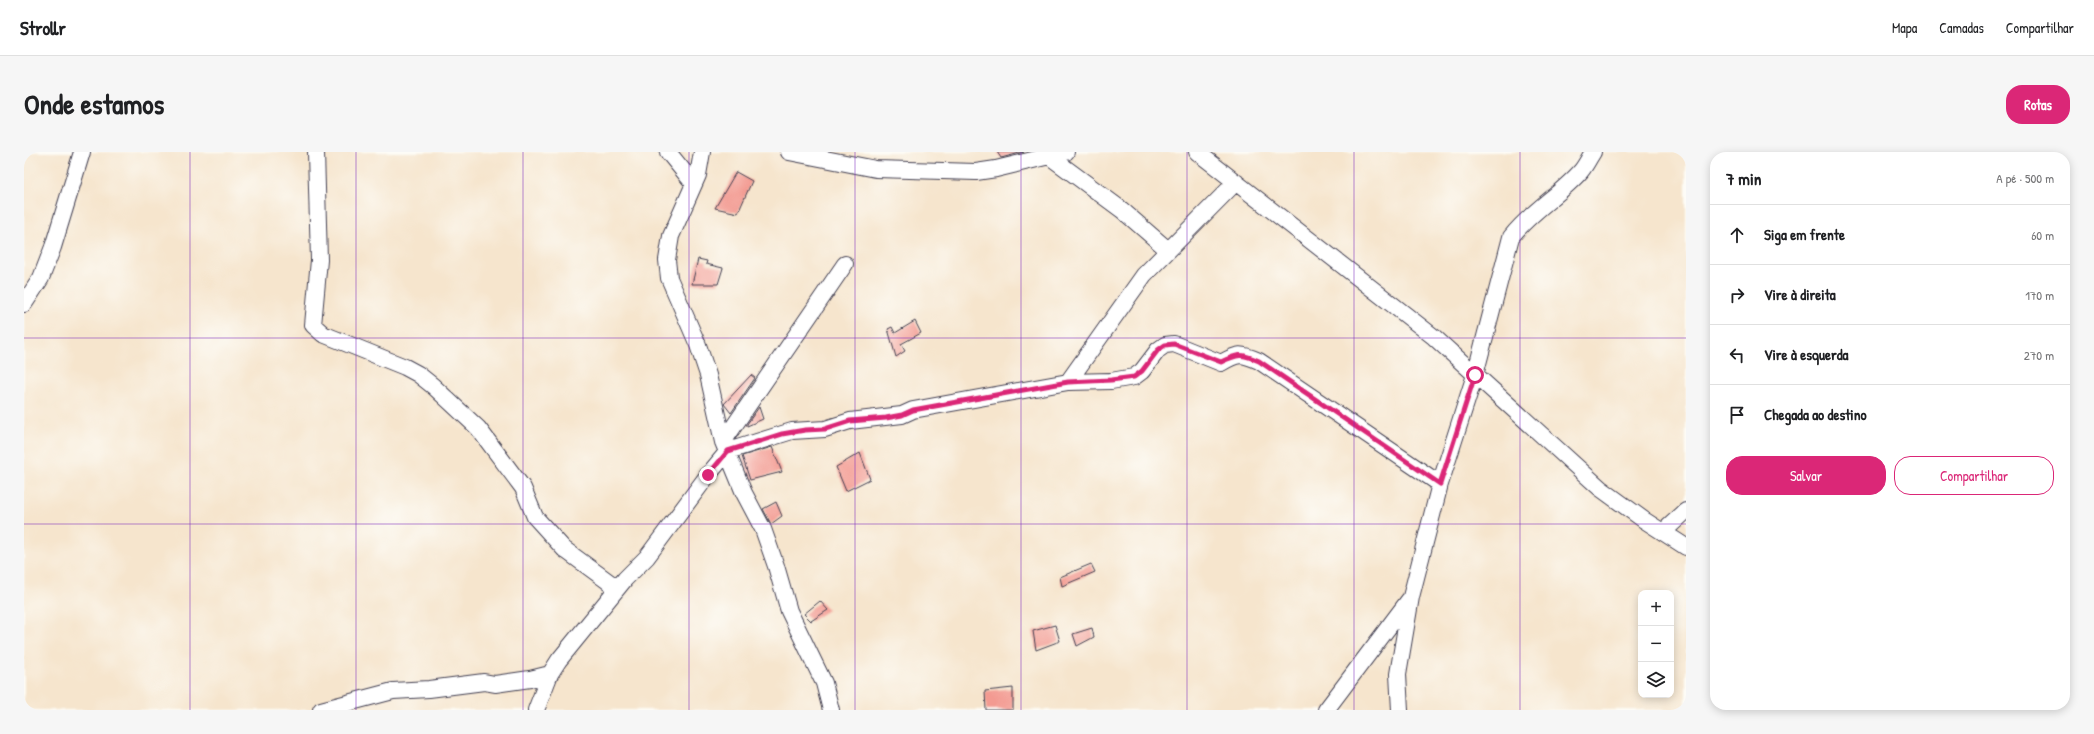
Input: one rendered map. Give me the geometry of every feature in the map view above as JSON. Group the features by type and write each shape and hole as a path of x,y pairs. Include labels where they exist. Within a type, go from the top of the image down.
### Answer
{"street":[{"path":"24,304 41,278 53,247 82,152"},
{"path":"316,152 320,260 313,325 323,334 405,367 418,374 433,386 478,428 519,481 535,517 550,534 564,549 617,588"},
{"path":"668,152 694,184"},
{"path":"702,152 698,175 671,236 667,260 669,278 698,345 708,376 726,447 744,493 770,547 789,611 824,683 831,710"},
{"path":"789,152 876,169 976,172 996,170 1066,152"},
{"path":"1197,152 1434,337 1600,488 1686,547"},
{"path":"1400,710 1398,674 1411,597 1440,484 1475,375 1511,237 1521,224 1572,180 1582,169 1593,152"},
{"path":"1049,156 1122,210 1168,250"},
{"path":"1068,382 1144,275 1236,182"},
{"path":"536,710 550,674 617,588 648,558 708,475 845,264"},
{"path":"726,447 792,431 825,429 850,421 886,418 902,415 913,410 1068,382 1111,380 1134,377 1142,371 1158,350 1165,345 1174,344 1221,362 1237,354 1245,355 1259,361 1440,484"},
{"path":"1663,532 1686,511"},
{"path":"1326,710 1411,597"},
{"path":"321,710 392,691 429,689 484,682 495,684 530,679 550,674"}],"building":[{"path":"997,152 1024,152 1001,158"},
{"path":"736,172 752,181 738,213 715,208"},
{"path":"698,259 707,261 706,264 723,268 718,284 692,284"},
{"path":"915,321 921,333 901,344 905,351 896,357 888,329 892,327 895,333"},
{"path":"751,375 755,378 731,413 724,404"},
{"path":"759,407 763,419 747,426 747,424"},
{"path":"772,447 782,472 750,480 742,456"},
{"path":"860,453 870,479 846,491 836,467"},
{"path":"776,502 782,516 771,524 763,509"},
{"path":"1091,564 1095,572 1062,586 1060,577"},
{"path":"820,601 828,610 811,621 804,614"},
{"path":"1055,625 1060,641 1036,650 1033,631"},
{"path":"1092,628 1094,637 1077,646 1073,634"},
{"path":"1013,688 1013,710 986,710 985,691"}],"route":[{"path":"708,475 728,451 792,431 832,428 850,421 886,418 928,407 961,403 1068,382 1111,380 1134,377 1142,371 1158,350 1165,345 1174,344 1211,360 1221,362 1237,354 1245,355 1259,361 1440,484 1475,375"}]}
